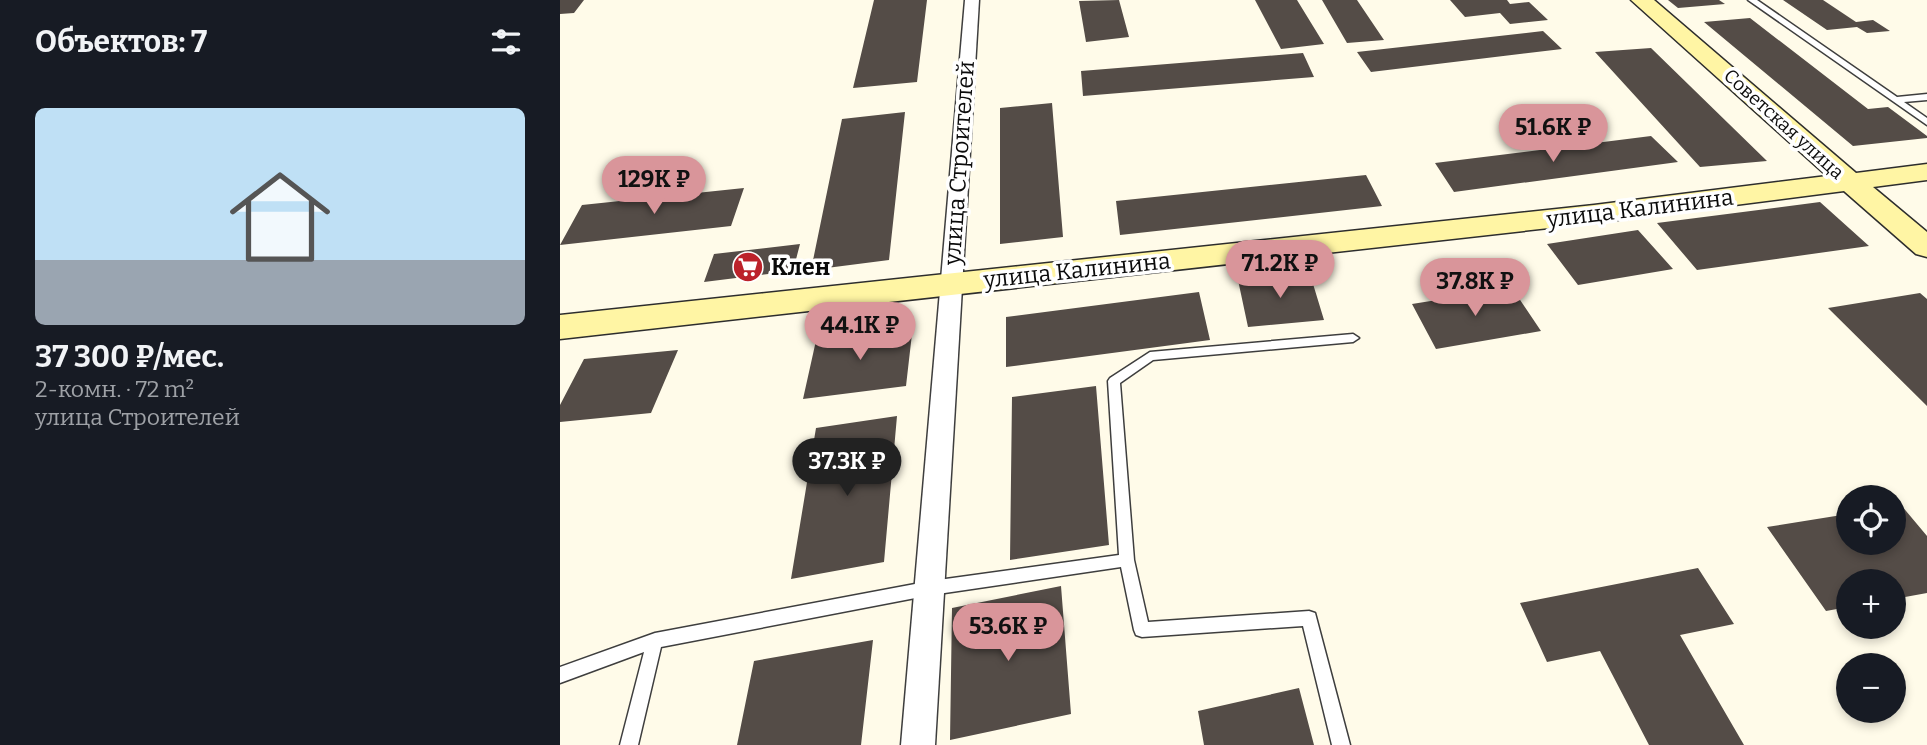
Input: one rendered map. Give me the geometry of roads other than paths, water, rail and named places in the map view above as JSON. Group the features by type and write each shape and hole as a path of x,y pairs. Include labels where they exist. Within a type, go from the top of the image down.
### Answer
{"main road":[{"name":"Советская улица","path":"1641,0 1723,68 1849,183 1927,247"},
{"name":"улица Калинина","path":"560,327 1594,214 1927,172"}],"street":[{"name":"улица Строителей","path":"918,745 972,0"}],"lane":[{"path":"1752,0 1927,122"},
{"path":"1896,100 1927,97"},
{"path":"1341,745 1309,618 1142,630 1126,560 1114,381 1150,356 1353,338"},
{"path":"560,675 654,641 931,588 1126,560"},
{"path":"629,745 654,641"}],"place":[{"name":"Клен","path":"748,267"}]}
